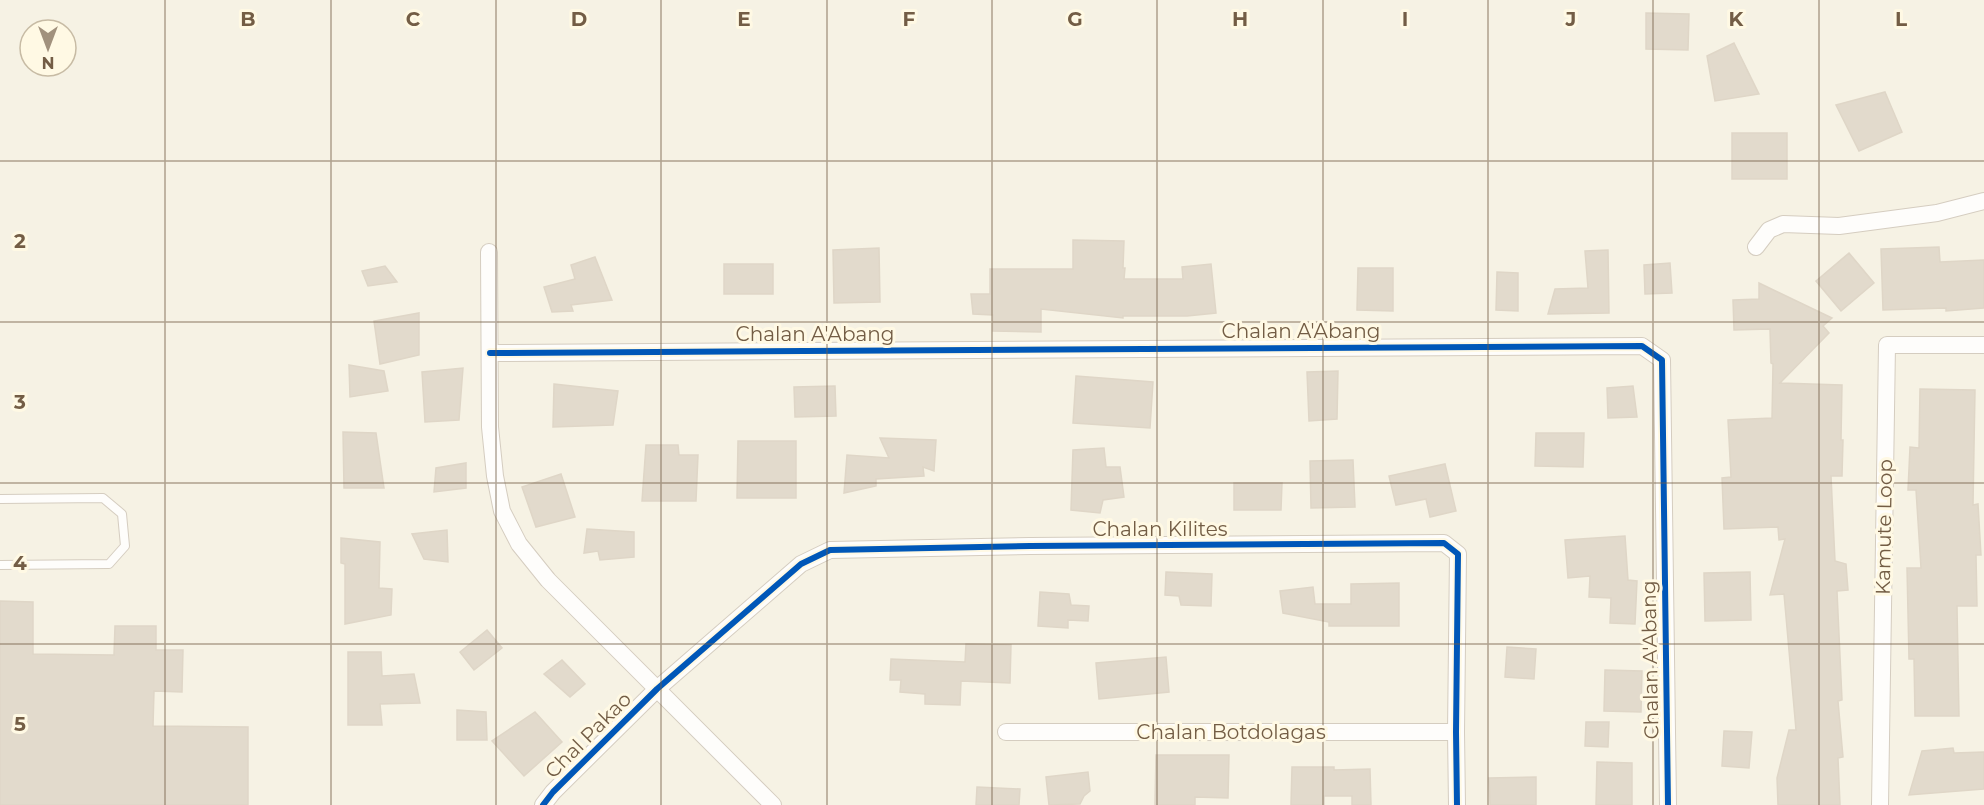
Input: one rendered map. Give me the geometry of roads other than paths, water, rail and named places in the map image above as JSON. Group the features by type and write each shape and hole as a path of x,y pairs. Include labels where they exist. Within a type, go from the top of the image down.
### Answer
{"street":[{"path":"1756,247 1769,230 1783,224 1839,226 1937,213 1984,201"},
{"path":"489,252 490,427 495,476 502,511 519,544 548,580 773,805"},
{"name":"Kamute Loop","path":"1880,805 1887,345 1984,345"},
{"name":"Chalan A'Abang","path":"490,353 1642,346 1662,360 1663,369 1668,805"},
{"name":"Chalan Kilites","path":"657,689 801,564 830,550 1444,543 1458,554 1457,805"},
{"name":"Chal Pakao","path":"543,805 553,792 657,689"},
{"name":"Chalan Botdolagas","path":"1006,732 1456,732"}],"lane":[{"path":"0,499 103,498 122,514 125,546 109,564 0,565"}]}
